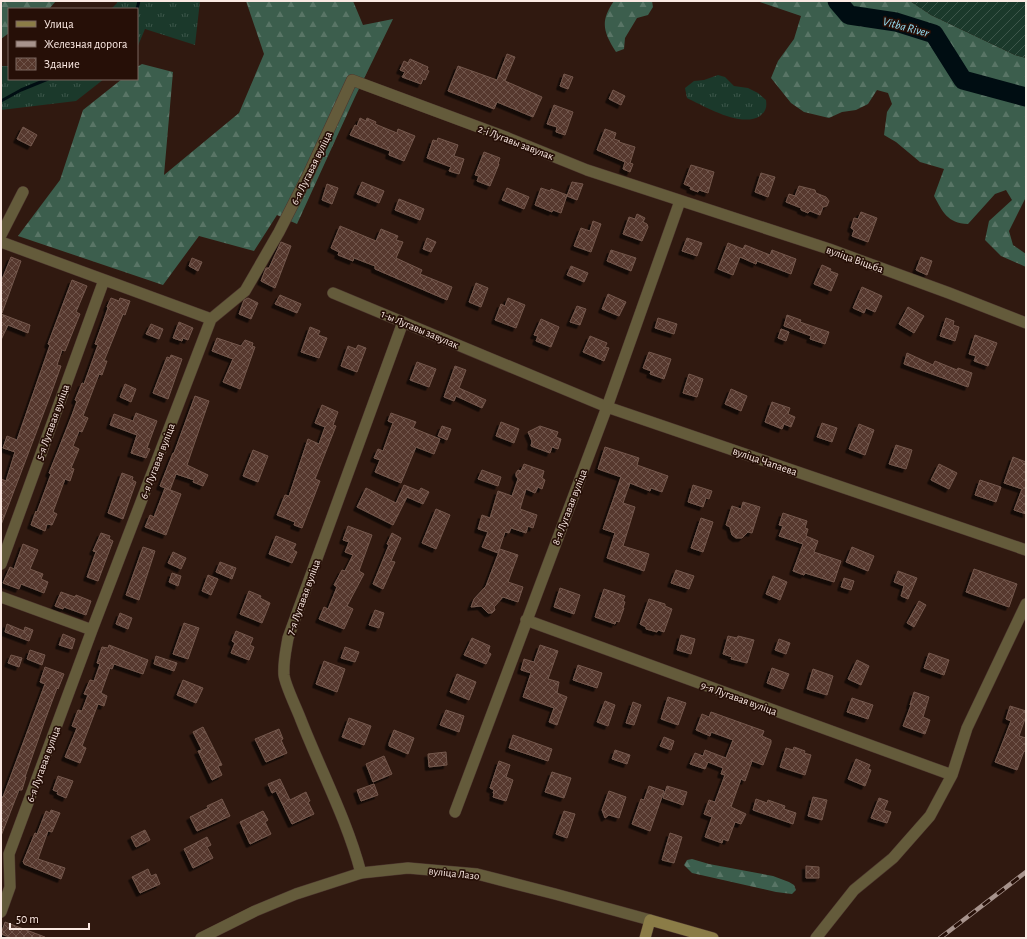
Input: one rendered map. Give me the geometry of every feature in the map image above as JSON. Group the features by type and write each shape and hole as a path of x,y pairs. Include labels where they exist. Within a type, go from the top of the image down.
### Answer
{"main road":[{"path":"645,938 650,920"},
{"name":"вуліца Лазо","path":"650,920 713,938"}],"street":[{"name":"2-і Лугавы завулак","path":"352,80 508,138 587,170 680,202"},
{"name":"6-я Лугавая вуліца","path":"1,912 10,887 5,866 9,854 92,630 211,319 245,291 249,285 279,232 308,175 352,80"},
{"path":"1,235 23,192"},
{"name":"вуліца Віцьба","path":"680,202 829,249 1026,323"},
{"name":"8-я Лугавая вуліца","path":"455,812 607,407 680,202"},
{"path":"1,242 211,319"},
{"name":"5-я Лугавая вуліца","path":"1,564 104,280"},
{"name":"1-ы Лугавы завулак","path":"333,293 507,365"},
{"name":"7-я Лугавая вуліца","path":"360,873 355,850 345,823 315,754 284,676 285,655 288,638 403,322"},
{"name":"вуліца Чапаева","path":"507,365 607,407 1026,550"},
{"path":"1,597 92,630"},
{"path":"816,938 854,890 893,858 930,816 952,775 967,728 1026,604"},
{"name":"9-я Лугавая вуліца","path":"526,620 952,775"},
{"name":"вуліца Лазо","path":"201,938 255,911 296,894 360,873 408,868 477,874 650,920"}],"green space":[{"path":"1,1 56,1 50,8 8,8 8,34 1,39"},
{"path":"117,1 200,1 195,45 145,29 138,46 138,8 112,8"},
{"path":"246,1 353,1 363,25 393,19 355,97 297,224 277,215 254,251 199,236 163,285 18,236 60,180 83,110 121,80 138,80 138,66 142,64 173,72 164,175 239,113 264,54"},
{"path":"614,1 652,1 653,7 648,15 637,18 625,38 624,49 616,52 608,38 605,26 607,15"},
{"path":"757,1 910,1 931,15 1015,55 1026,58 1026,197 1009,231 1013,245 1026,254 1026,267 1001,256 985,240 989,221 1012,200 1006,190 995,194 968,224 955,221 946,216 934,196 944,169 920,162 896,142 884,135 887,112 892,104 888,93 877,90 868,104 856,110 842,112 829,118 804,112 791,103 771,78 778,61 794,39 801,16"},
{"path":"910,1 1026,1 1026,58 1015,55 931,15"},
{"path":"1,66 8,66 8,80 103,80 76,101 1,110"},
{"path":"718,75 725,77 734,86 748,88 758,93 766,100 765,111 760,116 743,120 713,111 687,98 685,88 694,81 704,80"},
{"path":"692,859 709,864 773,876 794,885 796,890 792,894 776,892 692,873 684,865 687,860"}],"building":[{"path":"507,54 515,57 505,81 542,97 533,117 497,102 494,109 448,91 458,66 497,80"},
{"path":"410,59 428,67 427,70 429,71 425,80 423,79 421,84 402,77 405,72 400,70 404,61 408,63"},
{"path":"564,74 573,77 568,89 560,86"},
{"path":"613,90 625,96 621,105 609,99"},
{"path":"554,105 573,112 565,135 556,132 557,127 547,124"},
{"path":"360,118 366,121 367,118 376,122 375,124 397,133 398,129 415,136 404,161 389,155 390,151 350,135 355,125 357,126"},
{"path":"23,127 37,135 31,146 17,139"},
{"path":"605,129 616,133 614,139 620,141 619,142 635,147 630,163 633,164 630,172 623,169 625,162 597,150"},
{"path":"438,138 458,145 454,156 464,159 459,174 449,171 451,167 427,158 433,140 437,141"},
{"path":"484,152 500,158 490,186 477,181 479,176 475,175"},
{"path":"691,165 714,172 708,193 690,189 691,187 684,184"},
{"path":"761,173 775,177 768,197 755,192"},
{"path":"362,182 384,191 379,203 357,194"},
{"path":"572,182 583,184 577,200 567,196"},
{"path":"327,184 338,188 332,204 322,200"},
{"path":"799,186 815,190 816,193 826,197 829,201 827,206 823,207 820,215 810,211 808,213 801,210 801,208 786,202 789,194 795,196"},
{"path":"507,188 529,197 524,209 502,200"},
{"path":"541,188 550,191 551,189 567,195 561,213 553,210 552,212 535,205"},
{"path":"399,199 424,209 420,220 395,210"},
{"path":"861,212 877,218 868,242 852,236 854,230 851,228 854,218 858,219"},
{"path":"637,214 645,218 643,222 647,224 648,227 642,241 623,234 629,217 635,219"},
{"path":"593,221 601,224 591,252 574,246 581,228 590,231"},
{"path":"340,226 376,241 381,229 398,236 396,240 403,242 396,258 422,270 420,274 452,287 447,300 375,269 375,266 354,258 353,261 338,255 339,252 331,248"},
{"path":"427,238 436,242 431,252 423,249"},
{"path":"687,238 702,243 697,256 682,251"},
{"path":"281,242 291,246 275,288 261,281 266,268 269,268"},
{"path":"728,243 743,249 745,245 770,255 772,250 796,259 791,274 757,261 756,264 740,257 733,275 718,269"},
{"path":"611,250 636,258 631,271 607,261"},
{"path":"11,257 21,261 2,313 1,282"},
{"path":"921,257 932,261 927,275 916,270"},
{"path":"192,258 202,262 198,271 189,266"},
{"path":"822,265 831,269 830,271 838,274 831,291 814,284"},
{"path":"571,266 588,273 584,282 567,275"},
{"path":"72,280 87,286 76,312 80,314 65,351 62,350 57,365 61,366 1,525 1,479 6,481 15,452 3,448 7,436 17,440 50,345 48,344"},
{"path":"476,283 488,288 481,307 469,302"},
{"path":"862,287 882,296 875,312 866,308 864,313 853,308"},
{"path":"608,294 626,302 619,316 602,309"},
{"path":"280,295 301,304 297,313 275,304"},
{"path":"111,298 119,301 120,298 130,301 125,315 123,314 104,361 107,361 102,375 99,374 83,416 88,418 82,432 79,431 73,446 79,449 71,468 74,469 70,481 65,479 53,512 57,514 52,525 47,524 45,531 31,525 51,474 49,473 77,401 75,400 82,383 84,384 98,345 95,344"},
{"path":"248,298 258,303 251,319 239,314 244,300"},
{"path":"508,298 525,305 516,328 495,320 501,304 505,306"},
{"path":"577,306 586,309 580,325 570,322"},
{"path":"908,307 924,316 914,333 899,324"},
{"path":"1,314 30,325 28,333 8,325 1,340"},
{"path":"787,315 801,320 800,322 829,332 825,344 810,339 811,336 784,326"},
{"path":"658,318 677,324 674,334 655,328"},
{"path":"946,318 954,321 953,325 959,327 955,341 940,336"},
{"path":"541,319 559,327 551,347 536,341 538,336 534,335"},
{"path":"179,322 193,328 188,340 183,338 182,341 173,338"},
{"path":"151,324 163,329 159,339 146,334"},
{"path":"310,327 320,331 318,335 327,338 319,358 301,352"},
{"path":"781,329 789,332 786,341 778,338"},
{"path":"975,335 997,343 988,366 974,361 976,356 969,354"},
{"path":"590,336 607,343 605,347 609,348 604,361 583,352"},
{"path":"217,338 241,346 245,340 253,343 252,346 255,347 240,389 223,382 233,359 212,351"},
{"path":"358,345 366,348 357,372 341,366 348,346 356,349"},
{"path":"649,352 671,359 664,379 650,374 651,371 643,368"},
{"path":"907,353 933,365 935,361 957,370 958,368 972,373 968,387 904,364"},
{"path":"171,355 182,359 168,399 153,393 167,357 170,358"},
{"path":"417,362 436,369 429,387 410,380"},
{"path":"455,366 466,370 459,388 486,400 482,408 456,396 454,401 444,397"},
{"path":"689,374 703,379 697,397 683,393"},
{"path":"125,384 136,389 131,402 120,397"},
{"path":"731,389 747,396 741,411 725,404"},
{"path":"195,396 209,401 187,465 208,475 203,486 193,482 194,480 176,474 170,490 160,486"},
{"path":"772,402 790,408 788,414 795,417 791,427 784,424 782,429 765,422"},
{"path":"322,405 338,412 333,425 336,426 315,479 320,481 302,528 294,525 295,522 277,515 285,495 289,496 308,439 319,444 325,427 315,423"},
{"path":"136,413 157,421 147,448 150,449 146,458 131,453 137,435 110,425 114,414 133,421"},
{"path":"391,413 416,422 413,428 440,439 434,454 416,447 401,483 375,472 380,460 374,458 378,449 383,451 393,423 388,421"},
{"path":"501,422 519,429 514,443 496,436"},
{"path":"822,423 837,428 832,442 817,437"},
{"path":"859,424 874,430 865,455 849,449"},
{"path":"442,426 451,429 447,440 438,436"},
{"path":"540,426 558,432 556,437 561,439 558,449 552,447 550,453 531,446 532,441 528,432"},
{"path":"896,445 912,450 906,469 889,464"},
{"path":"605,447 639,458 637,465 668,476 662,492 651,488 650,491 630,483 623,503 635,507 623,546 649,554 644,571 607,558 615,533 603,529 621,477 598,469"},
{"path":"253,450 268,456 258,482 243,476"},
{"path":"1013,457 1026,462 1026,514 1014,510 1022,489 1004,483"},
{"path":"524,464 544,471 542,478 545,480 542,489 538,487 535,493 526,489 520,509 537,515 533,528 528,526 526,533 511,528 509,533 505,532 498,553 482,547 488,532 478,529 482,515 490,518 498,491 512,496 518,479 516,473 518,470 521,471"},
{"path":"939,464 957,473 949,489 931,480"},
{"path":"482,470 501,477 498,486 478,479"},
{"path":"122,473 133,477 132,480 136,482 123,519 108,513"},
{"path":"980,480 1001,487 996,502 975,495"},
{"path":"404,485 419,491 421,488 429,492 423,504 407,497 393,525 357,507 366,488 396,503"},
{"path":"693,485 712,491 709,499 706,498 703,507 688,502"},
{"path":"165,488 181,494 166,535 145,527 150,515 154,517"},
{"path":"743,502 760,507 752,533 748,532 742,538 736,538 732,535 730,527 726,525 732,506 741,509"},
{"path":"436,509 450,515 436,549 422,543"},
{"path":"783,513 807,521 805,528 808,529 806,536 818,541 814,552 841,561 834,582 793,571 803,544 779,536 783,526 779,525"},
{"path":"701,518 713,522 703,552 691,548"},
{"path":"348,526 372,535 359,571 364,574 347,606 353,609 344,629 319,619 324,607 328,609 337,587 334,585 342,570 345,571 353,555 345,552 349,542 343,540"},
{"path":"101,533 110,536 109,539 113,541 98,581 87,577 96,552 93,551"},
{"path":"392,533 401,538 391,561 395,562 383,589 373,584 389,545 387,544"},
{"path":"276,536 296,544 293,550 297,552 292,563 269,554"},
{"path":"23,544 38,550 30,569 43,574 41,579 48,582 44,593 21,584 19,589 3,583 10,567 14,569"},
{"path":"143,547 155,551 139,600 126,595"},
{"path":"852,547 874,556 868,571 846,562"},
{"path":"500,549 518,555 508,582 523,587 518,602 503,597 494,607 495,610 492,613 488,613 481,606 471,607 474,599 486,586"},
{"path":"173,552 186,558 181,569 168,563"},
{"path":"220,562 236,568 232,579 216,572"},
{"path":"974,569 1017,584 1009,607 966,592"},
{"path":"676,570 694,576 689,589 671,583"},
{"path":"898,571 917,578 908,599 901,596 904,586 894,582"},
{"path":"172,573 181,576 178,586 169,582"},
{"path":"208,575 218,579 211,595 202,591"},
{"path":"773,576 787,582 780,600 766,594"},
{"path":"844,578 854,581 851,590 841,587"},
{"path":"560,588 580,595 574,614 554,607"},
{"path":"604,589 625,596 623,601 625,602 624,608 619,622 616,621 615,624 595,617"},
{"path":"249,591 261,596 260,598 270,603 262,623 240,614"},
{"path":"61,592 75,597 76,595 91,601 86,615 64,607 63,609 55,606"},
{"path":"649,599 665,604 665,606 672,609 664,632 646,629 646,627 640,624"},
{"path":"919,601 926,605 914,627 907,623"},
{"path":"375,610 384,613 379,628 369,625"},
{"path":"120,613 132,618 128,629 116,624"},
{"path":"184,623 199,628 188,659 173,654"},
{"path":"7,624 24,631 25,627 33,630 29,641 5,632"},
{"path":"236,631 253,638 250,645 254,647 249,660 231,653 235,643 232,641"},
{"path":"63,634 75,639 72,649 59,645"},
{"path":"681,635 695,639 691,654 677,650"},
{"path":"728,636 737,638 738,636 754,640 747,663 731,659 732,657 723,654"},
{"path":"472,638 490,646 488,652 491,654 486,664 464,655"},
{"path":"779,639 790,643 786,654 775,650"},
{"path":"109,645 148,660 143,674 114,664 112,669 110,668 101,693 107,696 104,706 98,704 82,746 86,748 80,763 65,757 77,728 72,726 78,710 82,711 88,695 84,694 90,680 94,681 100,664 97,663 102,647 108,648"},
{"path":"540,645 558,651 548,679 559,682 557,693 567,697 557,725 549,722 554,708 523,697 531,673 521,670 524,659 534,662"},
{"path":"345,647 359,652 355,662 341,658"},
{"path":"30,650 45,655 42,665 27,659"},
{"path":"929,653 949,660 944,675 924,668"},
{"path":"11,655 22,658 19,667 8,663"},
{"path":"156,656 177,663 174,671 154,664"},
{"path":"857,660 869,666 861,685 848,679"},
{"path":"324,661 345,669 337,692 316,684"},
{"path":"578,665 602,673 597,688 573,680"},
{"path":"45,667 64,674 44,723 25,777 22,790 19,790 1,836 1,797 3,797 45,684 40,682"},
{"path":"772,668 789,674 783,689 767,683"},
{"path":"813,669 833,676 827,695 807,689"},
{"path":"457,674 476,682 469,700 450,692"},
{"path":"183,680 203,688 196,703 177,695"},
{"path":"914,692 929,697 923,717 930,720 925,734 903,726"},
{"path":"668,697 686,703 678,725 661,719"},
{"path":"852,698 873,705 868,719 847,712"},
{"path":"605,701 615,705 608,726 597,722"},
{"path":"633,702 641,705 634,725 626,723"},
{"path":"1010,706 1026,711 1026,716 1019,736 1026,738 1026,752 1024,751 1017,770 995,762 1011,721 1006,719"},
{"path":"446,710 464,716 459,732 440,725"},
{"path":"711,712 764,731 762,736 771,740 763,765 752,761 745,781 741,779 731,807 746,814 741,824 735,822 728,841 723,839 722,843 705,837 712,817 704,814 709,800 715,802 725,775 721,774 723,768 708,762 705,769 690,764 695,753 703,756 705,750 726,758 733,740 711,732 710,736 696,730 702,714 709,717"},
{"path":"349,718 371,726 364,745 342,737"},
{"path":"203,727 222,765 218,766 222,775 212,780 198,751 202,750 193,732"},
{"path":"279,729 283,739 281,740 287,753 266,762 255,739"},
{"path":"394,730 414,738 408,754 389,746"},
{"path":"513,735 552,749 548,761 509,748"},
{"path":"664,737 674,741 671,750 660,746"},
{"path":"794,747 811,755 805,775 780,767 786,748 793,750"},
{"path":"615,750 630,755 627,764 612,759"},
{"path":"446,752 447,765 429,767 428,754"},
{"path":"384,756 392,774 373,782 366,764"},
{"path":"856,759 870,765 868,769 871,770 865,786 848,779"},
{"path":"499,761 510,765 506,777 513,780 506,801 493,797 494,790 490,788"},
{"path":"552,772 571,778 564,798 545,792"},
{"path":"58,776 73,781 66,798 57,794 58,792 53,790"},
{"path":"280,779 290,800 306,792 310,801 308,802 314,814 292,824 276,791 272,793 268,784"},
{"path":"374,784 378,795 361,801 357,790"},
{"path":"649,786 664,791 650,831 632,824 641,799 644,800"},
{"path":"667,786 687,792 683,805 663,798"},
{"path":"609,791 626,797 619,818 609,815 605,818 602,810"},
{"path":"813,797 827,800 822,820 808,816"},
{"path":"879,798 888,801 884,810 891,812 887,823 871,818"},
{"path":"222,799 230,816 197,831 190,817 208,808 207,806"},
{"path":"756,799 767,803 768,800 785,806 784,809 796,813 793,824 753,810"},
{"path":"51,810 60,813 52,832 48,831 38,859 65,868 61,879 24,864 23,862 35,833 37,834 46,811 50,813"},
{"path":"263,811 268,820 265,822 271,834 250,844 240,822"},
{"path":"564,811 575,814 567,838 556,834"},
{"path":"145,830 150,840 136,847 131,837"},
{"path":"670,833 682,837 674,863 662,860"},
{"path":"207,837 211,845 207,847 213,858 193,868 184,849"},
{"path":"806,866 819,867 819,878 806,878"},
{"path":"148,869 151,876 156,874 160,884 140,893 132,877"},
{"path":"5,922 45,938 12,938 1,934"}],"waterway":[{"path":"137,8 139,1"},
{"name":"Vitba River","path":"837,1 849,15 896,22 934,34 963,80 1026,97"},
{"path":"1,101 21,90 46,80"}],"railway":[{"path":"940,938 1026,872"}]}
